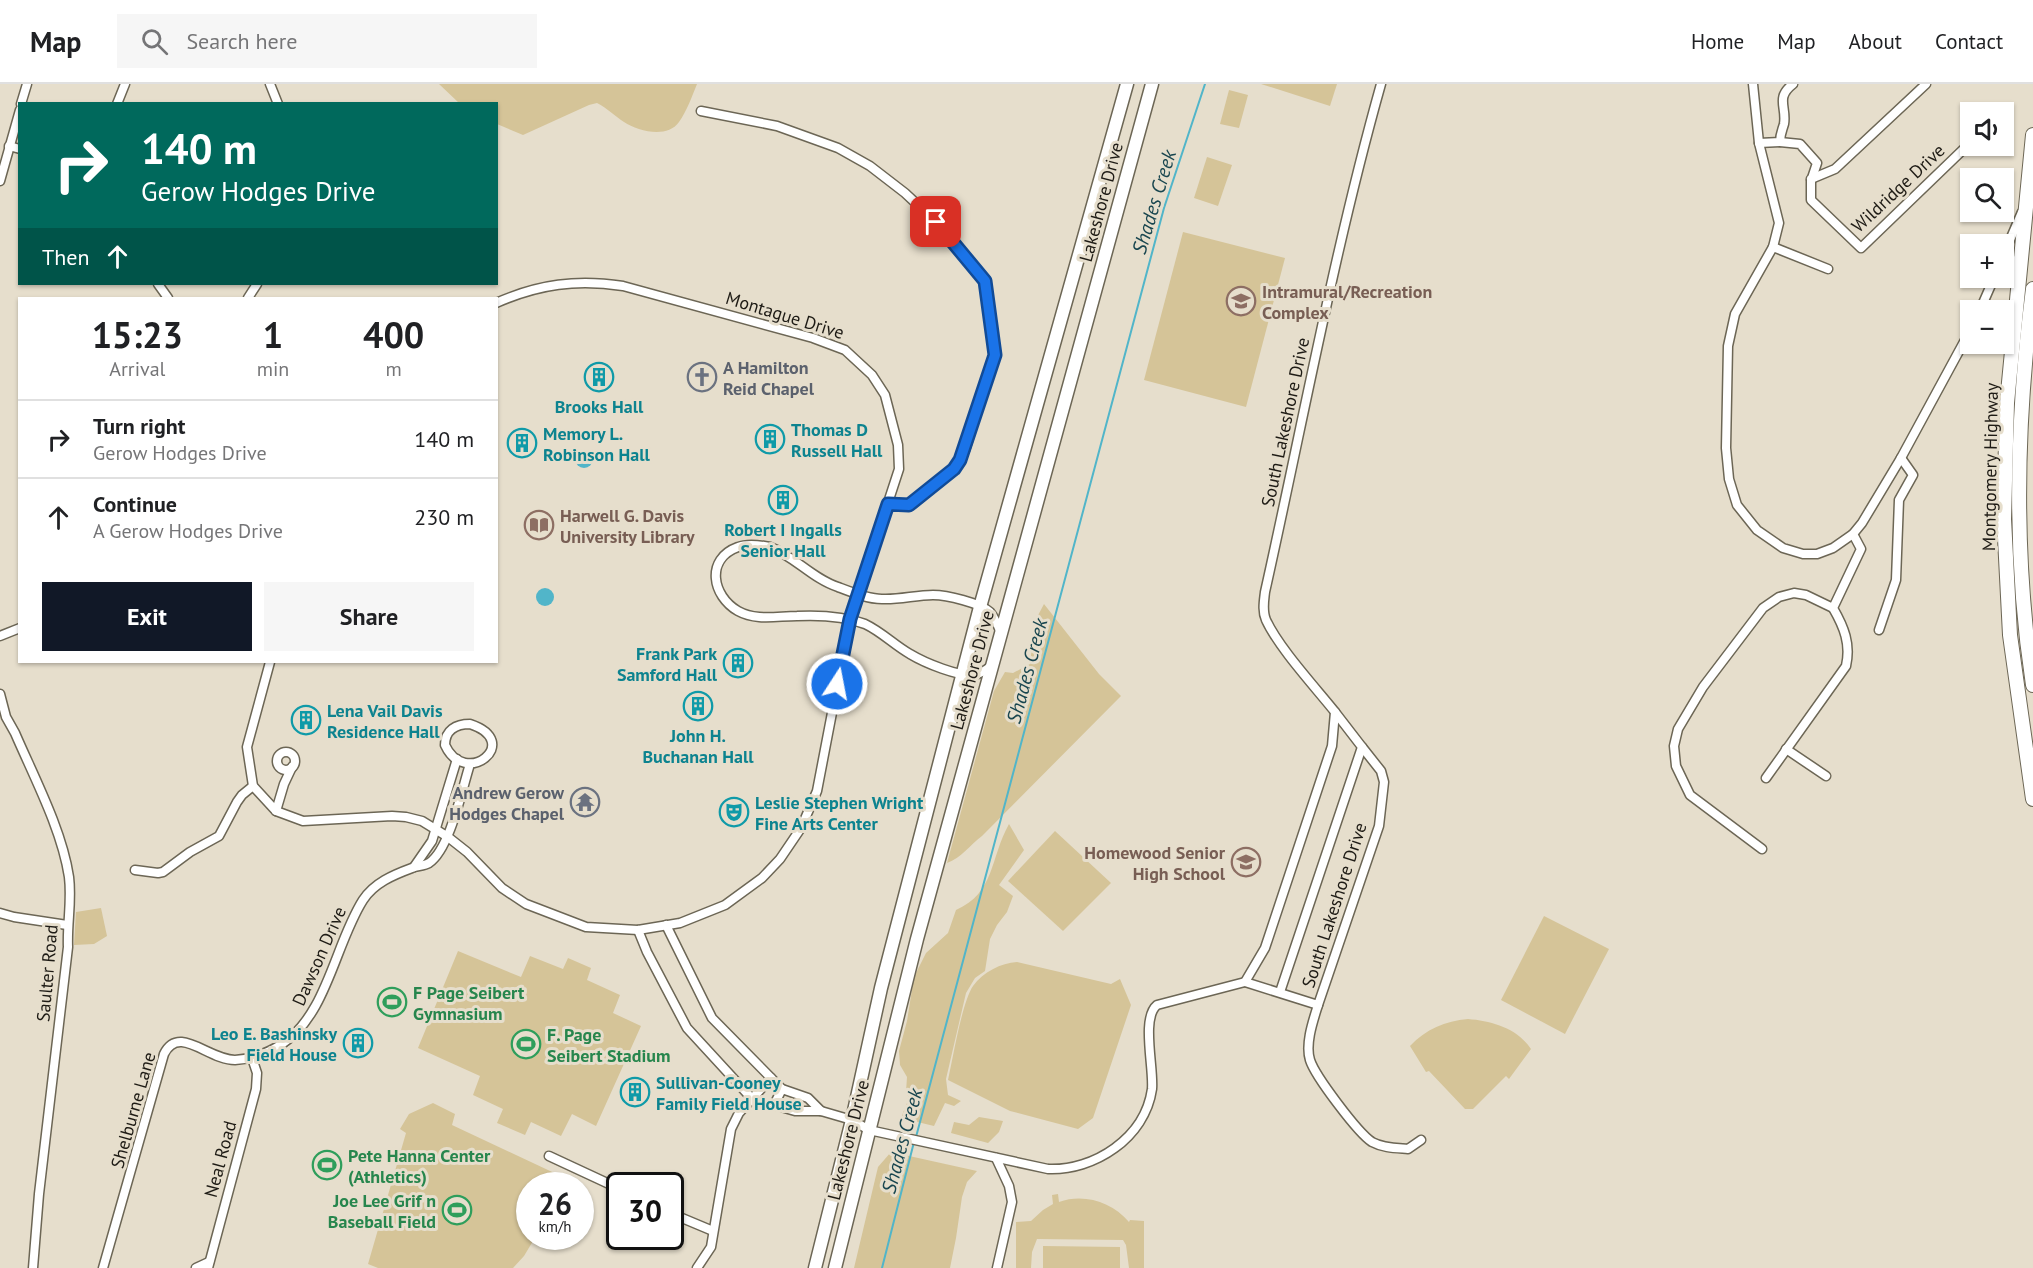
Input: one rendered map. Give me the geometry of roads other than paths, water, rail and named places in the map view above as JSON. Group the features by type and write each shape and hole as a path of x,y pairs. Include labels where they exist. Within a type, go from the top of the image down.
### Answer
{"main road":[{"name":"Lakeshore Drive","path":"815,1268 882,988 980,607 1127,84"},
{"name":"Lakeshore Drive","path":"835,1268 917,939 1152,84"},
{"name":"Montgomery Highway","path":"2033,135 2007,403 2004,519 2010,635 2033,799"},
{"name":"Montgomery Highway","path":"2033,289 2027,334 2020,462 2020,552 2033,685"}],"street":[{"path":"22,102 27,84"},
{"path":"118,102 125,84"},
{"path":"270,84 277,102"},
{"name":"South Lakeshore Drive","path":"1245,982 1318,1005 1379,826 1384,782 1381,771 1284,647 1266,619 1263,607 1315,354 1366,137 1381,84"},
{"path":"1753,84 1759,143 1779,223 1773,247 1735,314 1728,346 1726,448 1729,479 1737,505 1757,530 1783,548 1803,554 1817,554 1833,548 1853,534 1901,458 1960,349"},
{"path":"1759,143 1780,142 1780,130 1784,125 1782,103 1785,90 1792,84"},
{"path":"1811,179 1835,170 1926,84"},
{"path":"701,111 777,126 837,148 870,166 906,193 936,222 985,281 995,355 965,450 954,469 909,505 888,504"},
{"path":"0,181 18,117"},
{"name":"Wildridge Drive","path":"1780,142 1800,144 1817,163 1811,179 1811,200 1861,248 1960,153"},
{"path":"9,146 18,148"},
{"path":"2013,234 2025,206"},
{"path":"1773,247 1828,269"},
{"path":"2014,261 2020,258"},
{"name":"Montague Drive","path":"253,786 276,811 303,821 392,816 422,821 467,852 502,888 526,904 586,927 638,930 680,923 725,904 762,878 780,859 801,828 817,791 857,593 898,469 898,445 885,395 872,375 845,350 813,338 623,286 596,282 567,283 530,290 498,302"},
{"path":"1879,630 1896,580 1899,500 1913,475 1901,458"},
{"path":"1833,608 1861,549 1853,534"},
{"path":"991,666 984,672 964,674 922,660 902,649 880,632 850,619 818,616 758,618 744,614 730,606 720,595 716,576 718,566 724,557 738,547 758,545 770,547 834,586 878,599 946,596 980,607 993,615 1001,633"},
{"path":"1762,849 1690,795 1676,766 1674,746 1678,729 1703,687 1762,608 1779,597 1794,593 1806,595 1833,608 1845,628 1848,655 1846,666 1766,778"},
{"path":"0,636 18,629"},
{"path":"135,870 163,872 190,852 219,836 237,802 253,786 247,747 270,663"},
{"name":"Saulter Road","path":"0,694 3,718 15,733 62,845 69,877 71,905 67,925 68,947 39,1194 33,1268"},
{"path":"638,930 687,1028 752,1099 761,1105 774,1105 795,1111 821,1111 852,1120 869,1130 1048,1169 1061,1170 1074,1167 1105,1155 1120,1144 1132,1132 1143,1113 1151,1091 1149,1019 1152,1009 1157,1005 1245,982 1265,948 1332,746 1335,712"},
{"path":"457,726 474,726 488,735 493,749 484,760 470,764 457,759 445,745 449,731 457,726"},
{"name":"South Lakeshore Drive","path":"1280,992 1362,747"},
{"path":"1786,749 1827,776"},
{"path":"276,811 284,784 295,763 294,757 287,752 281,753 277,758 284,784"},
{"path":"413,868 426,852 436,830 457,759"},
{"name":"Dawson Drive","path":"252,1058 282,1044 304,1025 315,1009 347,929 367,894 387,878 427,864 441,852 448,837 470,764"},
{"path":"278,767 287,771 292,767"},
{"path":"0,913 67,925"},
{"path":"666,925 709,1014 782,1089 808,1098 821,1111"},
{"path":"1318,1005 1311,1034 1310,1060 1347,1115 1361,1132 1378,1145 1408,1149 1421,1140"},
{"name":"Shelburne Lane","path":"104,1268 164,1054 170,1044 187,1041 216,1056 235,1060 252,1058"},
{"name":"Neal Road","path":"208,1265 256,1089 256,1073 252,1058"},
{"path":"697,1268 711,1247 731,1129 739,1113 771,1078"},
{"path":"774,1105 782,1089"},
{"path":"549,1156 606,1182"},
{"path":"992,1157 1009,1186 1012,1202 997,1268"},
{"path":"684,1219 713,1231"},
{"path":"196,1268 208,1265"}],"water":[{"path":"584,450 590,453 593,459 590,465 584,468 578,465 575,459 578,453"},
{"path":"545,588 551,591 554,597 551,603 545,606 539,603 536,597 539,591"}],"waterway":[{"name":"Shades Creek","path":"916,1137 1164,208 1205,84"},
{"name":"Shades Creek","path":"882,1268 914,1142"}],"place":[{"name":"Intramural/Recreation Complex","path":"1241,301"},
{"name":"Brooks Hall","path":"599,377"},
{"name":"A Hamilton Reid Chapel","path":"702,377"},
{"name":"Thomas D Russell Hall","path":"770,439"},
{"name":"Memory L. Robinson Hall","path":"522,443"},
{"name":"Robert I Ingalls Senior Hall","path":"783,500"},
{"name":"Harwell G. Davis University Library","path":"539,525"},
{"name":"Frank Park Samford Hall","path":"738,663"},
{"name":"John H. Buchanan Hall","path":"698,706"},
{"name":"Lena Vail Davis Residence Hall","path":"306,720"},
{"name":"Andrew Gerow Hodges Chapel","path":"585,802"},
{"name":"Leslie Stephen Wright Fine Arts Center","path":"734,812"},
{"name":"Homewood Senior High School","path":"1246,862"},
{"name":"F Page Seibert Gymnasium","path":"392,1002"},
{"name":"Leo E. Bashinsky Field House","path":"358,1043"},
{"name":"F. Page Seibert Stadium","path":"526,1044"},
{"name":"Sullivan-Cooney Family Field House","path":"635,1092"},
{"name":"Pete Hanna Center (Athletics)","path":"327,1165"},
{"name":"Joe Lee Grif n Baseball Field","path":"457,1210"}]}
